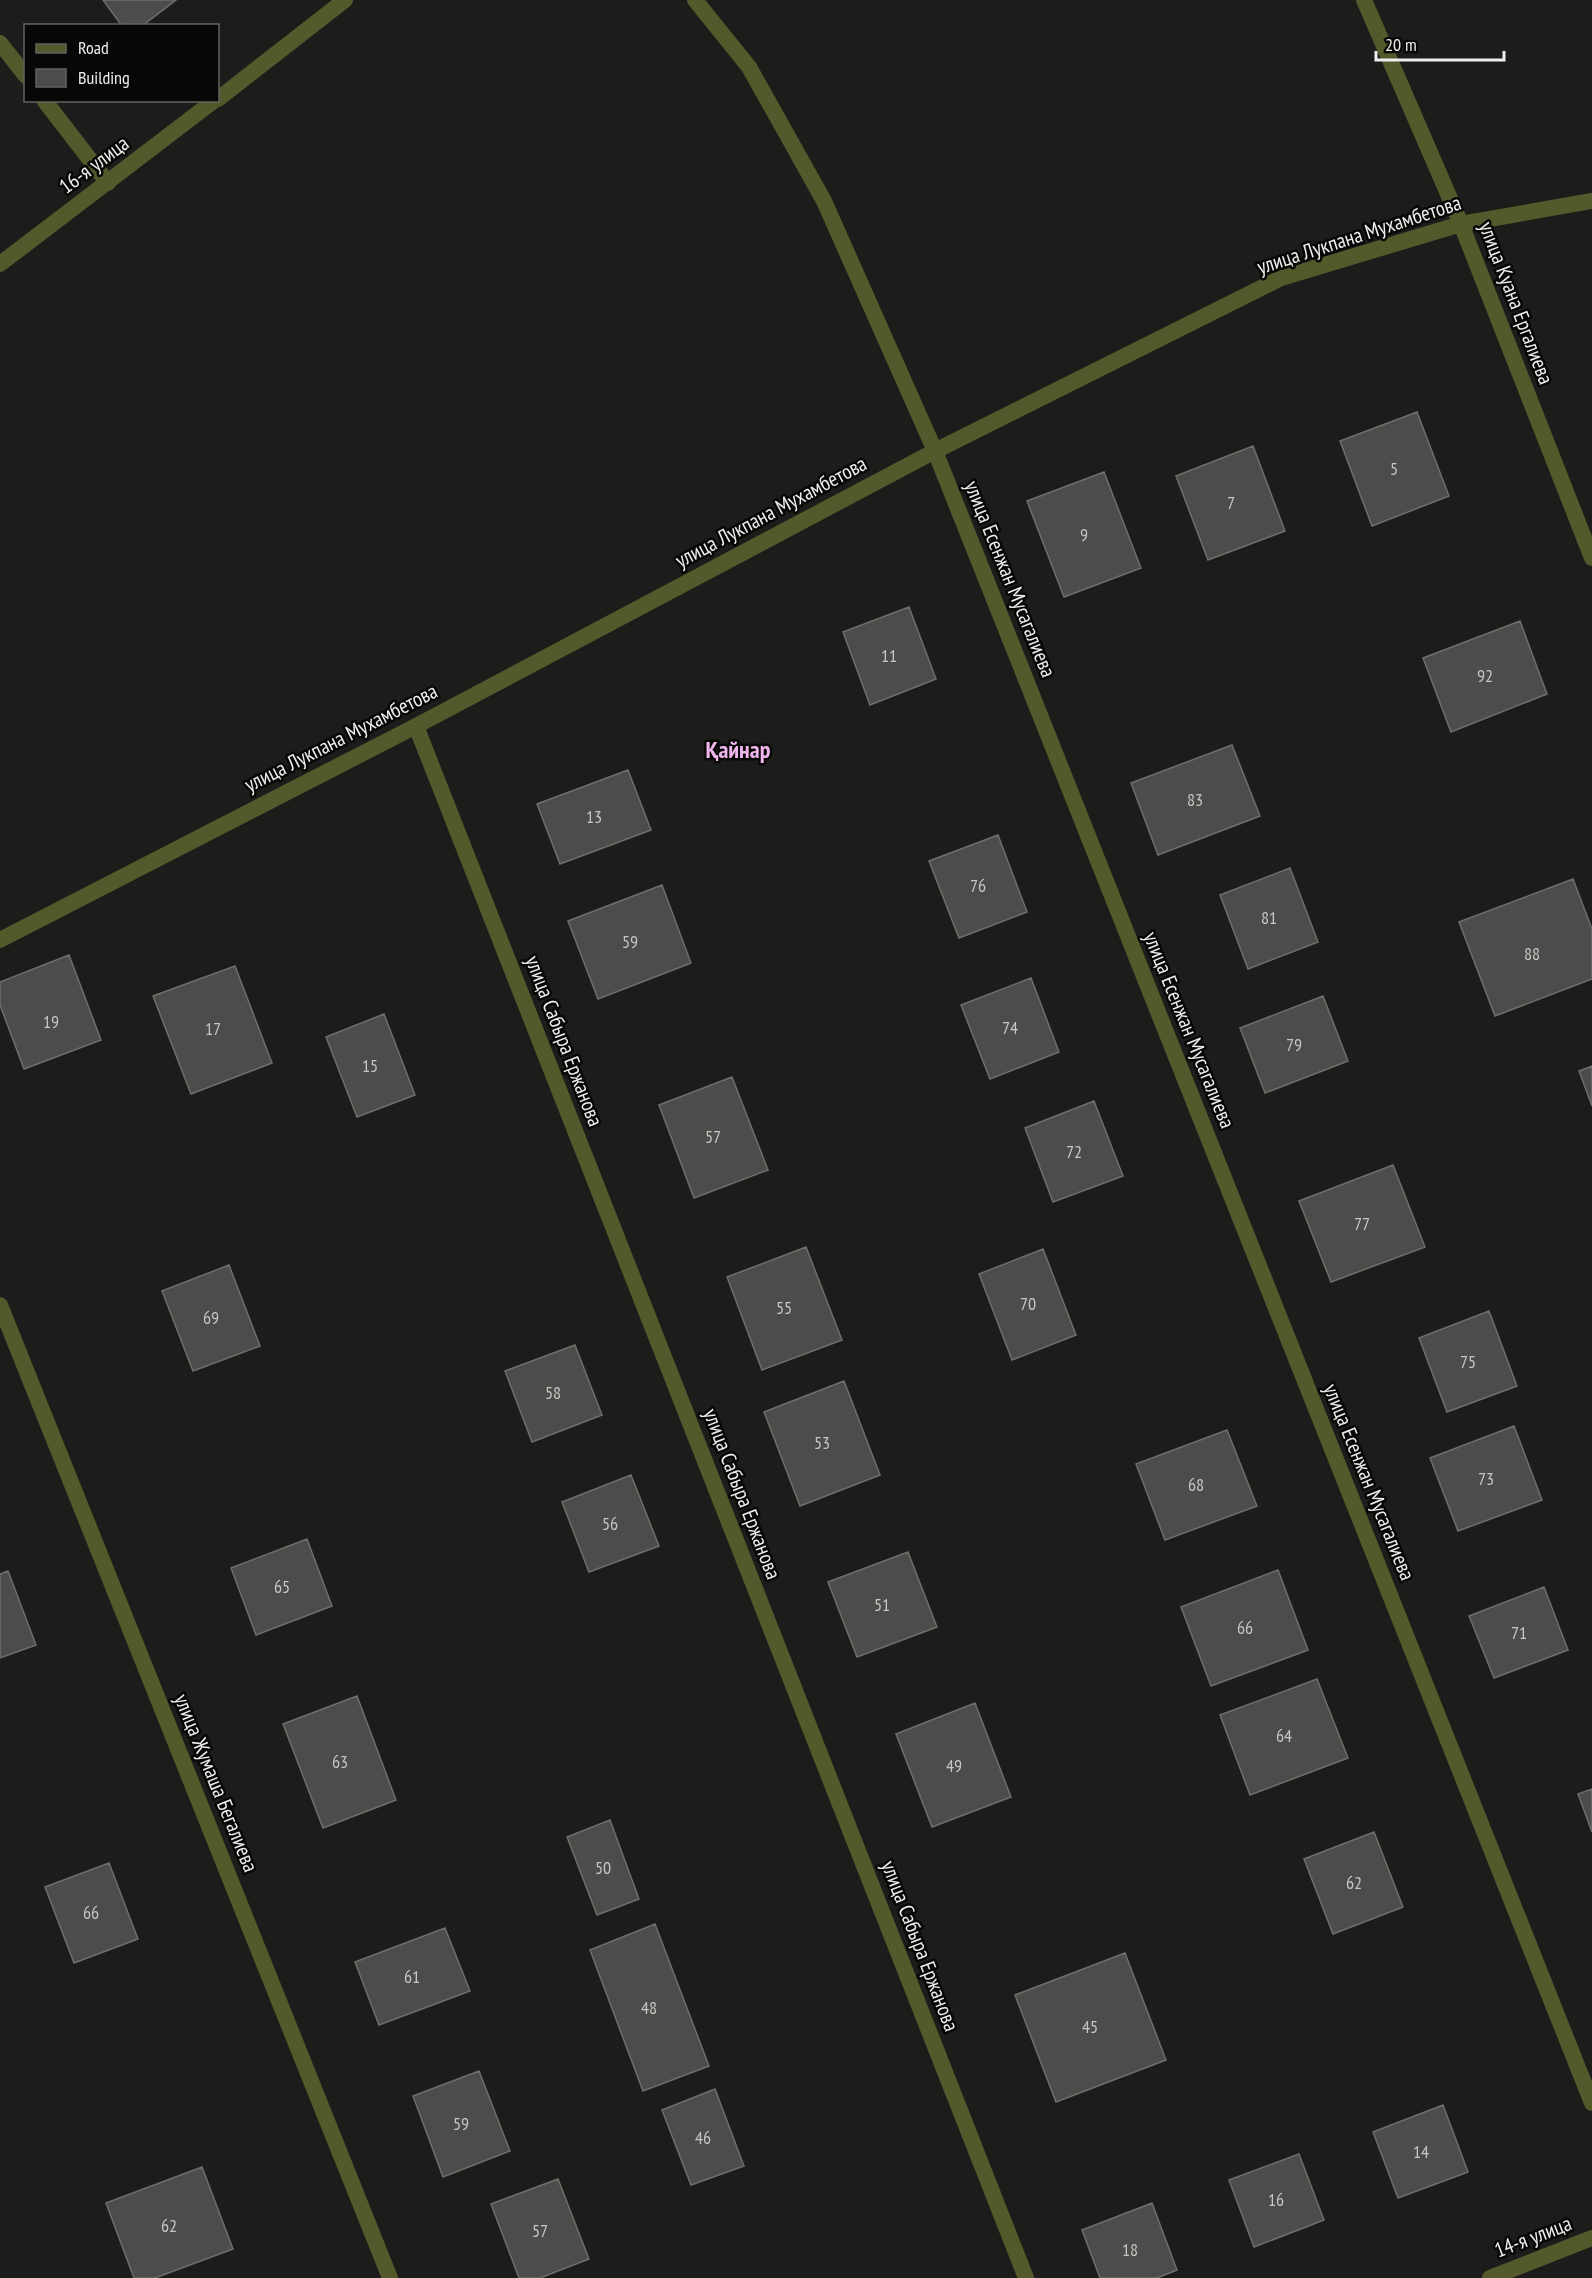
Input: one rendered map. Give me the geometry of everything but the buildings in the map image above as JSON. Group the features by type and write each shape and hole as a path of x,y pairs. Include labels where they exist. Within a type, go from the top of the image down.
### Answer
{"street":[{"name":"16-я улица","path":"219,98 345,0"},
{"name":"улица Есенжан Мусагалиева","path":"695,0 748,67 824,201 935,451 1592,2103"},
{"name":"улица Куана Ергалиева","path":"1364,0 1461,224 1592,558"},
{"path":"0,43 24,73"},
{"path":"46,102 108,183"},
{"name":"16-я улица","path":"0,264 213,102"},
{"name":"улица Лукпана Мухамбетова","path":"0,940 416,726 935,451 1281,278 1461,224 1592,201"},
{"name":"улица Сабыра Ержанова","path":"416,726 1026,2278"},
{"name":"улица Жумаша Бегалиева","path":"0,1305 390,2278"},
{"name":"14-я улица","path":"1490,2278 1592,2238"}],"district":[{"name":"Қайнар","path":"738,750"}]}
